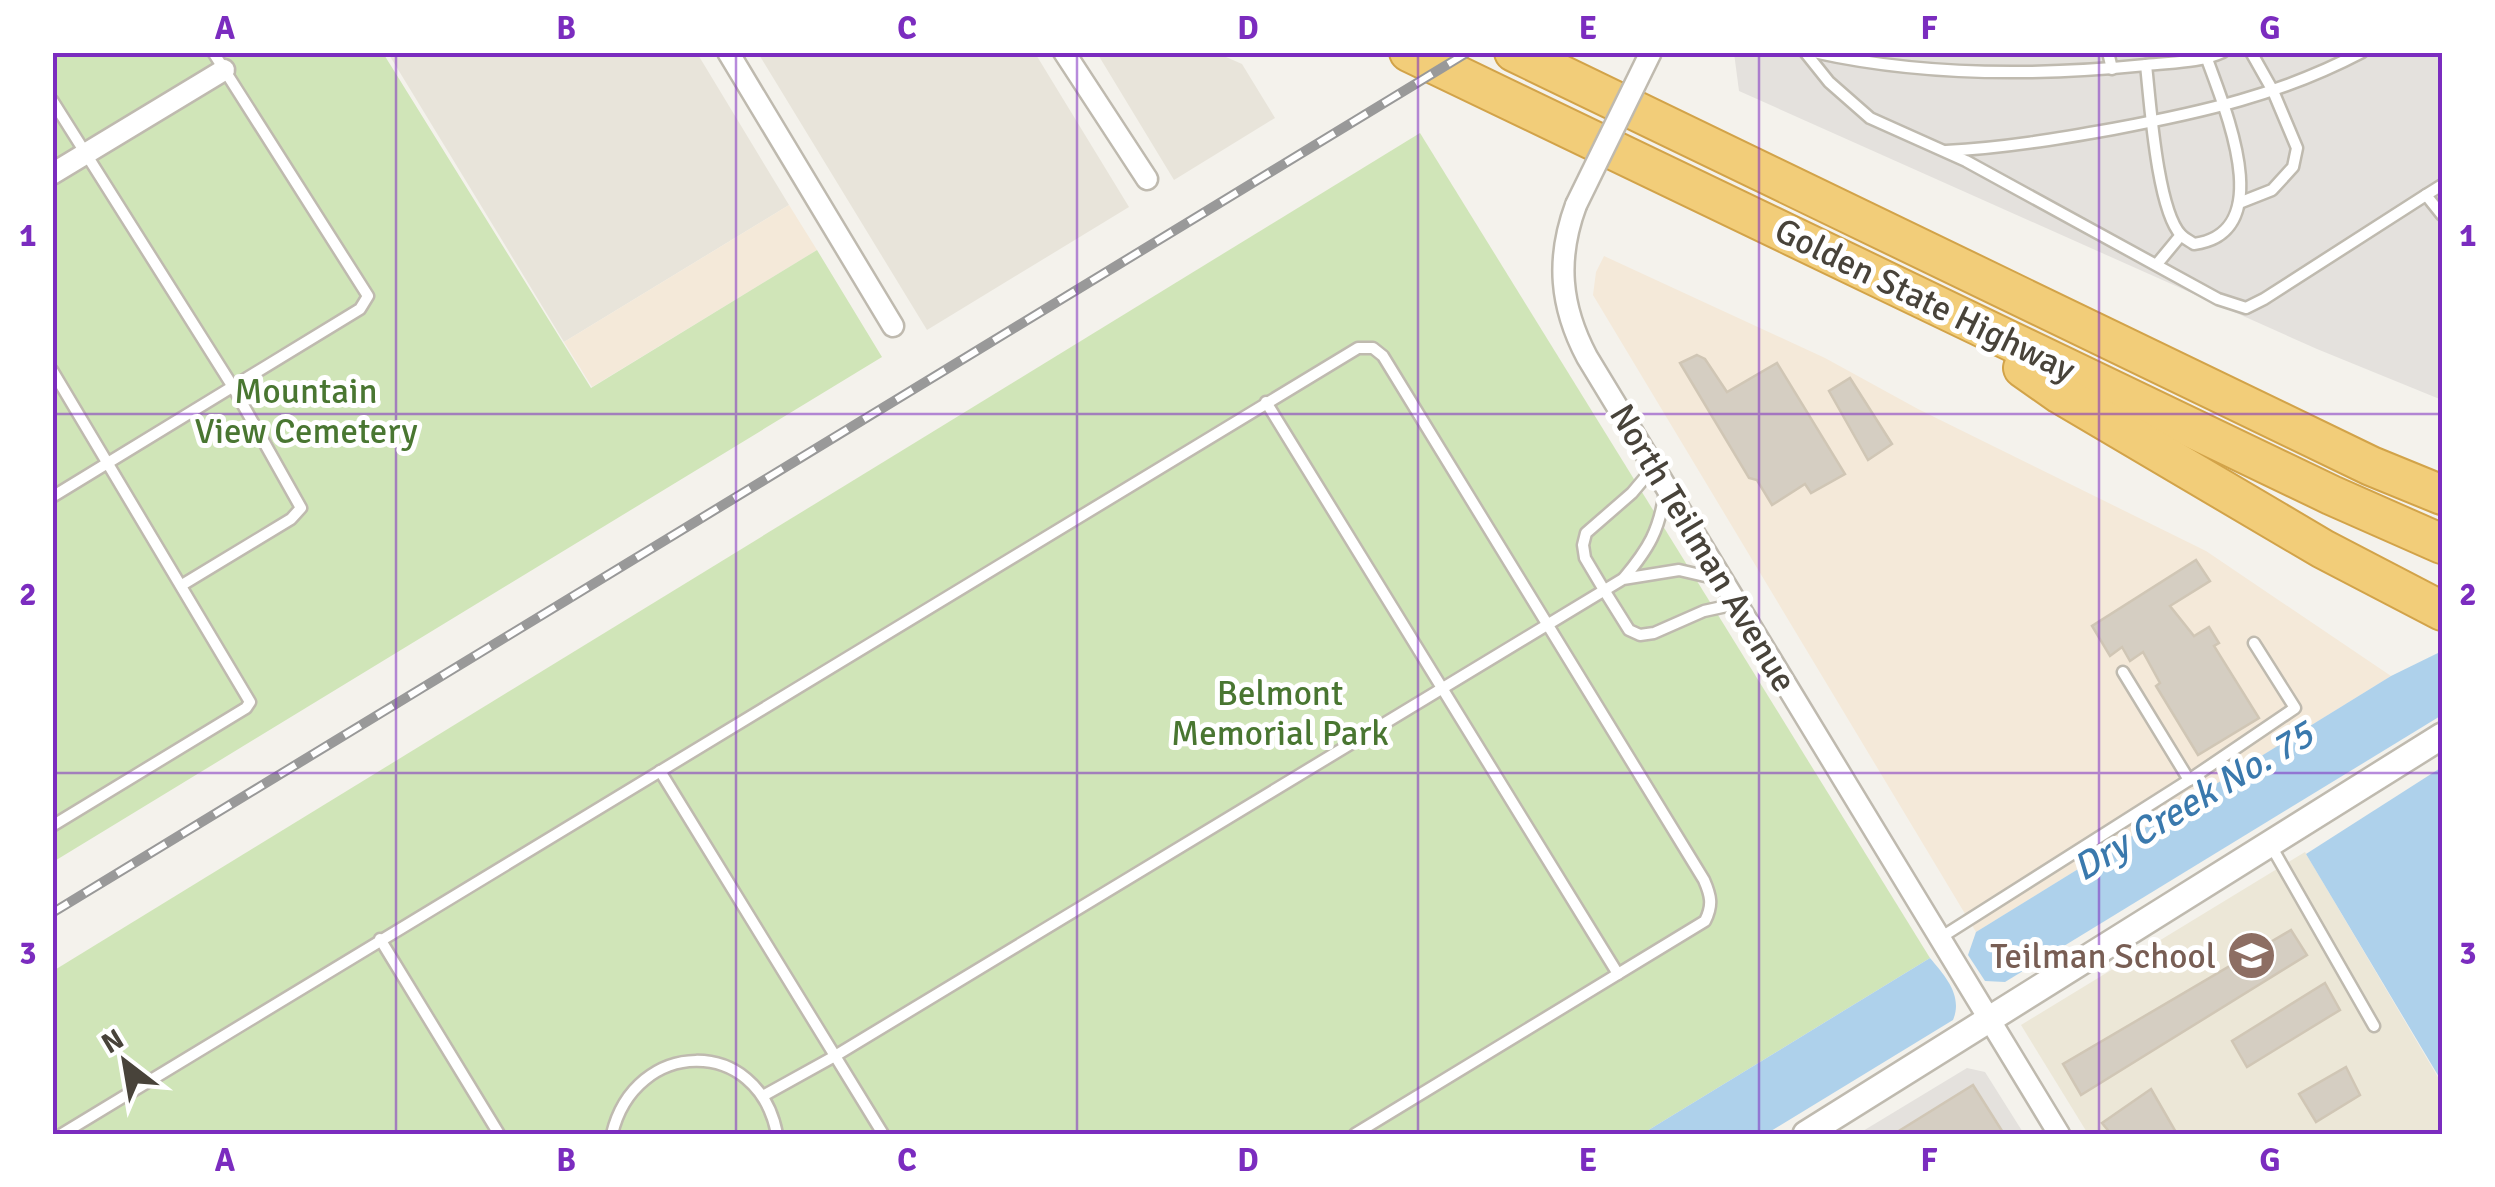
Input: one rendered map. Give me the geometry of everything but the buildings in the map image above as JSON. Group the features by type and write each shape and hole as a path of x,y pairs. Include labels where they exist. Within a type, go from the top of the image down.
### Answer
{"highway":[{"name":"Golden State Highway","path":"1409,52 2331,495 2442,544"},
{"name":"Golden State Highway","path":"1514,52 2372,466 2442,495"},
{"path":"1810,194 2442,469"},
{"path":"1940,308 2060,394 2322,548 2442,610"}],"street":[{"path":"728,52 893,326"},
{"path":"1064,52 1147,179"},
{"name":"North Teilman Avenue","path":"1651,52 1576,205 1564,246 1563,290 1567,310 1587,357 2059,1134"},
{"path":"52,174 219,62"},
{"path":"1806,1134 2442,736"}],"lane":[{"path":"1806,52 1829,82 1870,118 1945,151 2218,299 2246,308 2442,185"},
{"path":"1814,52 1872,65 2006,71 2112,69 2208,59 2222,52"},
{"path":"2108,52 2112,69"},
{"path":"2239,203 2272,190 2294,167 2296,148 2273,91 2251,52"},
{"path":"1945,151 2009,148 2224,106 2322,73 2362,52"},
{"path":"2146,65 2162,182 2172,220 2180,235 2194,244 2210,242 2233,223 2243,189 2224,106 2208,59"},
{"path":"52,497 360,309 368,296 219,62"},
{"path":"52,100 233,387 301,508 292,519 182,585"},
{"path":"2426,194 2442,216"},
{"path":"2156,264 2180,235"},
{"path":"62,1134 1266,402 1358,348 1373,348 1383,356 1711,894 1712,908 1705,921 1355,1134"},
{"path":"52,370 250,702 52,826"},
{"path":"1266,402 1618,974"},
{"path":"1654,467 1632,493 1586,534 1585,558 1604,590 1629,630 1640,635 1654,633 1704,611 1737,604"},
{"path":"1623,579 1652,543 1666,486"},
{"path":"764,1096 1623,579 1679,570 1723,580"},
{"path":"1939,939 2296,708 2254,643"},
{"path":"2123,672 2189,780"},
{"path":"660,772 883,1134"},
{"path":"2269,843 2374,1026"},
{"path":"380,939 500,1134"},
{"path":"612,1134 628,1094 644,1078 674,1064 708,1061 748,1079 764,1096 778,1134"}],"shaded area":[{"path":"388,53 697,53 789,205 564,342"},
{"path":"758,53 1035,53 1129,207 927,330"},
{"path":"1097,53 1217,53 1242,64 1275,118 1174,180"},
{"path":"1734,53 2442,53 2442,400 2317,349 1739,91"},
{"path":"789,205 817,250 592,387 564,342"},
{"path":"1604,256 1825,358 1918,409 2206,551 2391,676 1976,932 1593,295 1596,272"},
{"name":"Teilman School","path":"2305,852 2442,1084 2442,1134 2088,1134 2021,1025"},
{"path":"1967,1068 1985,1072 2024,1134 1858,1134"}],"green space":[{"name":"Mountain View Cemetery","path":"53,53 383,53 591,388 817,250 882,357 53,862"},
{"name":"Belmont Memorial Park","path":"1420,133 1930,958 1642,1134 53,1134 53,971"}],"water":[{"name":"Dry Creek No. 75","path":"2442,651 2442,715 2005,982 1985,981 1968,955 1976,932 2391,676"},
{"path":"2442,767 2442,1082 2306,854"},
{"path":"1930,958 1954,995 1953,1020 1766,1134 1642,1134"}],"railway":[{"path":"52,913 1468,52"}],"place":[{"name":"Teilman School","path":"2251,956"}]}
